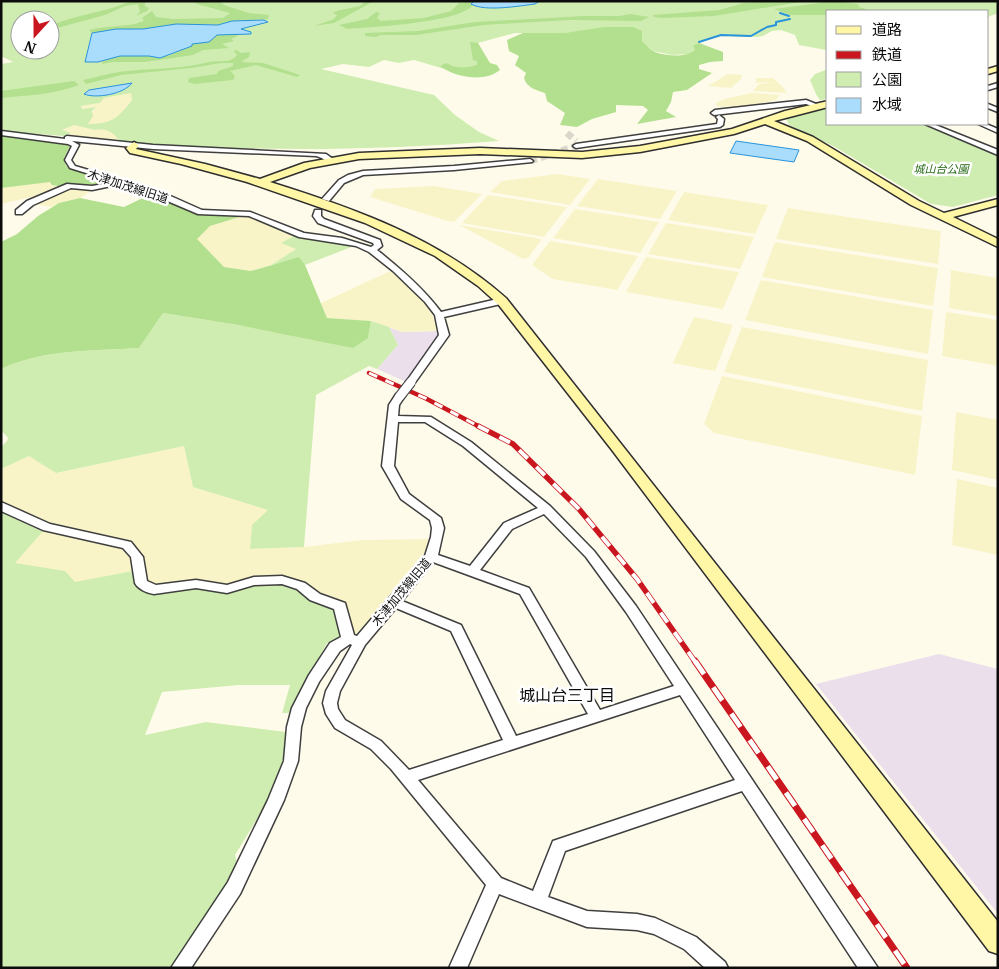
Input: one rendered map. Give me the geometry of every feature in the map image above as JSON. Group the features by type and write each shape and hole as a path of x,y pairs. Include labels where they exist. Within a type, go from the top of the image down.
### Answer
{"street":[{"path":"578,144 720,125 721,119 717,115 806,102 823,105"},
{"path":"262,182 299,168 330,160 368,155 480,151 606,154 708,136 823,105"},
{"path":"766,121 810,139 941,217 998,244"},
{"path":"930,125 998,153"},
{"path":"983,125 998,131"},
{"path":"1,133 235,152 316,154 327,156 330,160"},
{"path":"27,135 66,141 76,145 103,142"},
{"path":"984,147 998,144"},
{"name":"木津加茂線旧道","path":"76,145 68,160 72,167 154,192 201,212 250,214 302,235 348,241 372,250 396,269 428,300 439,315 444,335 394,405 388,466 401,491 435,518 438,528 431,557 393,602 354,641 333,691 330,703 331,710 340,724 376,745 406,777 496,883 508,890 587,919 637,922 655,926 690,943 719,968"},
{"path":"134,145 130,148 132,150 206,166 262,182 367,219 420,242 464,269 502,301 623,454 998,942"},
{"path":"326,199 339,181 356,174 474,167 530,161"},
{"path":"19,212 30,203 70,186 92,188 122,183"},
{"path":"941,217 998,202"},
{"path":"318,212 317,216 321,221 376,242 378,246 372,250"},
{"path":"439,315 502,301"},
{"path":"393,419 427,419 466,444 546,509 590,554 631,609 869,968"},
{"path":"1,506 47,527 127,545 132,548 139,560 141,583 154,590 196,584 227,589 254,581 270,580 282,580 302,586 316,597 340,606 354,641 335,647 314,679 299,708 294,727 291,761 276,800 234,888 180,968"},
{"path":"472,572 508,526 546,509"},
{"path":"431,557 525,591 597,717"},
{"path":"393,602 456,628 512,744"},
{"path":"406,777 683,689"},
{"path":"538,901 559,846 745,783"},
{"path":"458,968 496,883"}],"shaded area":[{"path":"728,74 742,75 741,79 731,88 708,86"},
{"path":"756,78 773,78 787,93 753,91 759,84 775,82 756,83"},
{"path":"131,92 132,100 119,116 104,124 88,124 95,107 82,109 81,106 100,103 104,98"},
{"path":"752,93 780,95 776,100 749,106 718,107 716,105 716,103 724,99"},
{"path":"74,125 95,130 108,130 117,136 120,142 64,136 70,133 61,131"},
{"path":"558,174 590,179 570,205 490,192 502,181"},
{"path":"598,179 677,191 660,219 577,206"},
{"path":"50,181 53,185 84,190 94,189 80,198 59,203 52,207 33,204 37,199 31,197 1,204 1,188"},
{"path":"434,186 482,194 455,221 451,222 370,197 375,189"},
{"path":"684,192 768,205 755,234 668,220"},
{"path":"488,195 567,207 544,237 462,223"},
{"path":"788,208 941,231 938,264 776,239"},
{"path":"575,209 659,222 640,253 553,238"},
{"path":"246,215 296,235 296,249 271,265 251,271 224,267 196,239 210,226"},
{"path":"666,223 754,237 740,269 648,254"},
{"path":"459,225 542,239 528,258 523,259"},
{"path":"550,241 638,256 617,290 553,279 532,265"},
{"path":"775,242 938,268 933,306 762,277"},
{"path":"646,257 739,272 723,309 626,292"},
{"path":"951,270 998,278 998,316 949,308"},
{"path":"394,271 425,304 432,314 438,331 402,332 371,321 327,318 321,303"},
{"path":"761,280 933,310 928,354 745,320"},
{"path":"946,312 998,320 998,366 942,356"},
{"path":"694,317 733,325 715,371 673,363"},
{"path":"389,327 402,332 438,331 439,336 406,382 377,369 398,345"},
{"path":"742,327 928,360 922,411 724,372"},
{"path":"722,376 922,416 915,475 714,433 704,424"},
{"path":"956,412 998,420 998,480 952,470"},
{"path":"184,446 193,487 269,510 252,526 250,549 304,547 363,540 429,539 427,550 357,634 229,586 156,587 143,581 141,557 135,546 49,525 1,504 1,469 29,456 57,473"},
{"path":"957,479 998,488 998,555 952,545"},
{"path":"45,529 126,546 138,570 75,583 14,563"},
{"path":"939,654 998,669 998,914 816,684"}],"green space":[{"path":"1,1 998,1 998,13 989,17 989,10 826,10 826,50 799,45 795,35 781,30 772,31 757,37 719,36 693,45 696,50 690,54 672,55 653,51 621,27 564,33 515,33 478,43 486,64 455,72 414,60 399,63 384,60 369,67 343,64 321,69 434,95 455,115 479,132 499,141 452,144 404,147 262,149 120,142 113,133 106,130 95,130 74,125 62,130 71,133 64,136 1,131 1,64 13,62 1,56","holes":["131,93 132,100 123,111 109,121 88,124 93,116 92,111 96,107 82,109 81,106 100,103 104,98"]},
{"path":"131,1 145,1 145,6 149,8 147,11 136,16 140,12 138,4 125,6 105,15 60,27 60,22"},
{"path":"193,1 219,1 224,5 249,13 269,15 268,19 232,21 218,25 176,24 92,33 89,30 123,26 144,21 142,18 152,11 156,17 173,19 223,18 230,13 197,4"},
{"path":"365,1 374,1 334,23 314,26 334,19 337,15 333,13 336,11 360,6"},
{"path":"470,1 473,5 465,11 433,20 347,29 339,25 367,19 376,12 380,13 377,18 381,21 424,18 451,11 459,3"},
{"path":"806,1 714,16 662,18 654,17 653,15 719,10 744,3"},
{"path":"834,1 858,4 859,7 869,10 826,10 826,15 791,15 774,9"},
{"path":"631,14 649,17 641,21 571,20 484,25 416,35 365,36 365,33 418,31 475,22"},
{"path":"605,27 633,27 642,31 642,41 653,51 665,54 691,53 695,50 693,45 699,43 723,52 723,61 699,65 699,69 712,73 687,90 673,92 671,102 666,111 676,117 637,124 648,110 643,106 616,105 616,112 592,119 577,127 560,125 565,113 547,101 545,93 527,84 524,78 526,73 515,65 519,56 509,51 507,40 523,33 564,33"},
{"path":"217,35 239,35 231,39 234,41 222,44 229,48 203,50 193,55 145,62 102,64 103,61 120,56 168,56 192,46 192,44 209,42"},
{"path":"470,42 478,43 490,63 497,65 500,70 486,76 469,77 453,73 440,66 446,63 462,67 477,65 477,61 473,60"},
{"path":"236,50 241,53 250,52 249,57 241,62 263,63 300,75 297,77 256,65 230,71 235,76 233,80 194,84 188,82 189,78 217,74 218,71 233,66 233,63 221,63 121,75 86,84 83,80 111,73 179,67 213,61 228,61 237,55 234,51"},
{"path":"826,70 826,99 820,100 816,94 810,80 815,74"},
{"path":"74,81 79,85 50,93 1,98 1,91"},
{"name":"城山台公園","path":"826,108 826,125 924,125 998,156 998,195 953,207 931,204 835,147 789,125 786,118"},
{"path":"1,134 27,136 69,144 70,146 64,158 66,166 121,185 84,190 52,185 50,182 1,188"},
{"path":"153,193 205,215 246,215 210,226 197,239 224,267 251,271 299,257 305,265 327,318 371,321 368,338 353,348 238,325 163,313 139,348 51,354 17,362 1,369 1,242 17,234 38,216 59,203 80,198 124,207"},
{"path":"296,235 348,243 354,246 305,265 298,258 271,265 296,249 281,243"},
{"path":"163,313 238,325 368,338 371,321 389,327 398,345 377,369 369,366 316,395 304,547 250,549 252,525 268,510 193,487 184,446 56,473 29,456 1,469 1,447 8,438 1,430 1,369 17,362 51,354 139,348"},
{"path":"1,509 45,529 15,563 65,571 75,582 138,570 140,585 195,586 210,590 253,583 281,582 300,588 334,606 341,633 337,640 327,643 289,713 282,713 290,685 239,685 162,692 145,735 206,722 286,732 286,748 277,780 270,796 235,855 238,866 175,968 1,968"}],"water":[{"path":"474,1 540,1 535,4 485,8 471,4"},
{"path":"264,20 268,22 241,29 251,32 251,34 217,35 209,42 192,44 192,46 160,58 120,56 98,62 85,62 92,33 176,24 218,25 232,21"},
{"path":"132,83 123,90 110,95 95,96 84,94 89,90"},
{"path":"736,141 799,150 794,162 730,153"}],"waterway":[{"path":"780,13 789,16"},
{"path":"699,42 721,35 751,36 767,27 776,25 776,22 790,19"}],"tunnel":[{"path":"567,133 576,141"},
{"path":"530,161 576,146"}],"railway":[{"path":"369,373 425,398 480,427"},
{"path":"478,426 513,444 579,509 637,579 696,663"},
{"path":"695,661 907,968"}],"district":[{"name":"城山台三丁目","path":"567,695"}]}
